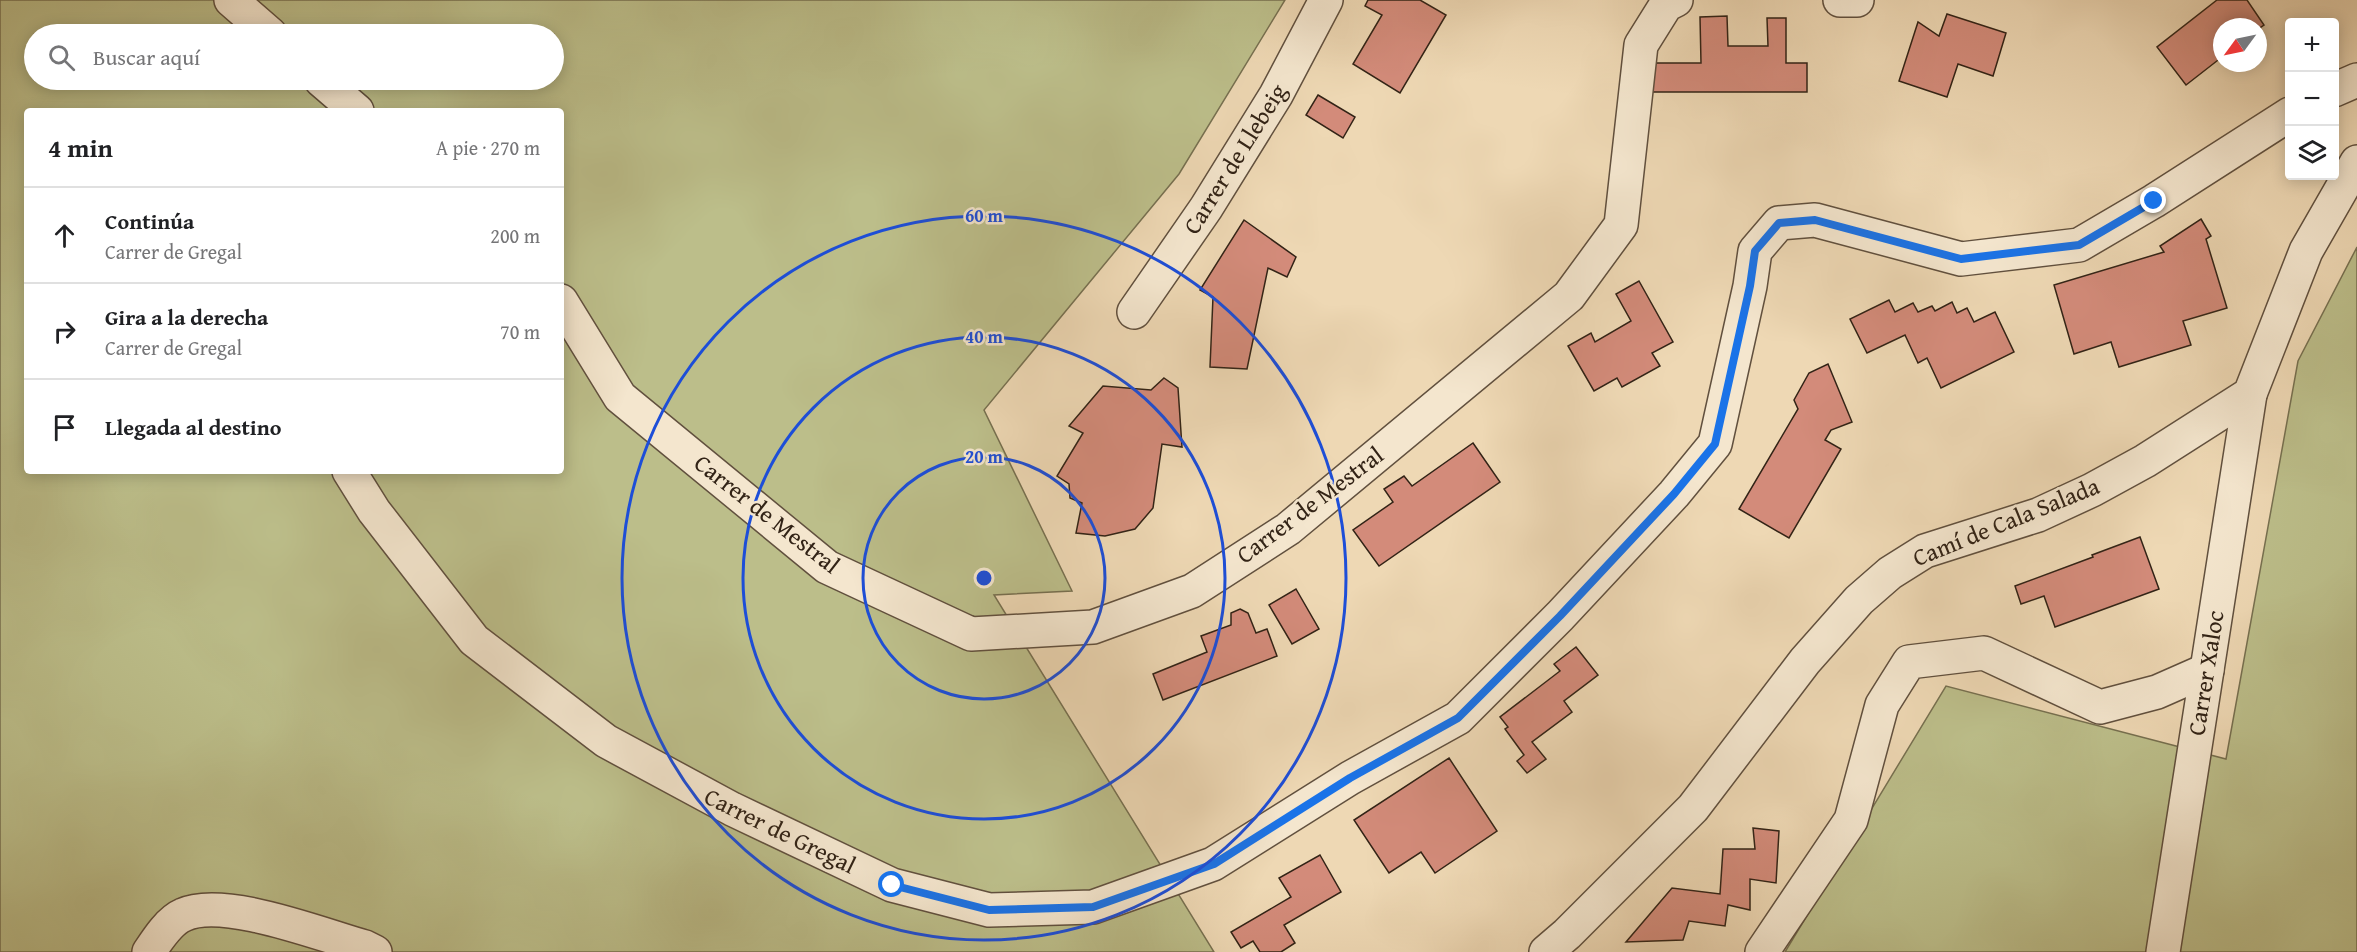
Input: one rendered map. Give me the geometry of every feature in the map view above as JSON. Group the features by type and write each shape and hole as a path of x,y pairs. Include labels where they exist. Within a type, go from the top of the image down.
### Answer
{"street":[{"path":"231,0 259,24"},
{"name":"Carrer de Llebeig","path":"1134,312 1206,208 1276,95 1326,0"},
{"name":"Carrer de Mestral","path":"564,306 620,397 827,567 970,634 1093,627 1192,591 1288,529 1569,296 1621,225 1641,45 1666,5 1676,0"},
{"path":"1840,0 1857,0"},
{"path":"2339,88 2357,80"},
{"path":"333,90 354,108"},
{"name":"Carrer de Gregal","path":"351,474 374,511 474,640 606,741 732,809 892,885 989,910 1093,907 1214,864 1350,778 1458,718 1584,590 1674,494 1715,444 1750,286 1755,251 1779,223 1815,220 1961,259 2079,245 2154,201 2285,117"},
{"path":"2250,394 2306,250 2357,162"},
{"name":"Carrer Xaloc","path":"2163,952 2250,394"},
{"name":"Camí de Cala Salada","path":"1546,952 1567,934 1693,808 1804,661 1859,600 1890,573 1925,551 2038,514 2092,490 2145,461 2250,394"},
{"path":"1762,952 1851,820 1882,705 1909,662 1984,653 2100,707 2157,692 2207,670"},
{"path":"149,952 180,916 198,909 252,914 365,947 375,952"}],"green space":[{"path":"0,0 1285,0 1179,174 984,410 1072,591 994,595 1214,952 0,952"},
{"path":"2357,247 2357,952 1785,952 1946,686 2226,759 2298,361"}],"building":[{"path":"1368,0 1420,0 1446,15 1400,93 1353,64 1382,15 1365,6"},
{"path":"2217,0 2247,0 2259,18 2213,18 2213,64 2186,85 2157,47"},
{"path":"1947,14 2006,33 1993,76 1958,64 1947,97 1899,81 1918,22 1939,36"},
{"path":"1727,16 1728,46 1768,46 1767,18 1786,18 1786,63 1807,63 1807,92 1652,92 1652,63 1701,63 1700,17"},
{"path":"1318,95 1355,117 1343,138 1306,115"},
{"path":"2201,219 2211,236 2206,239 2227,308 2183,321 2191,345 2119,367 2111,342 2074,354 2054,285 2164,252 2160,246"},
{"path":"1244,220 1296,257 1287,277 1268,268 1247,369 1210,367 1213,297 1200,290"},
{"path":"1639,281 1673,342 1652,353 1660,366 1622,387 1617,378 1594,391 1568,346 1591,333 1595,342 1631,321 1616,294"},
{"path":"1889,300 1895,312 1913,303 1918,312 1932,306 1935,311 1952,302 1957,313 1967,308 1974,322 1995,312 2014,352 1941,388 1927,358 1918,363 1905,335 1867,353 1850,319"},
{"path":"1828,364 1852,422 1831,430 1825,440 1841,449 1789,538 1739,509 1798,409 1794,400 1809,373"},
{"path":"1164,378 1178,388 1182,447 1162,444 1153,508 1135,529 1105,536 1076,533 1082,503 1070,498 1069,484 1057,476 1083,433 1069,426 1103,386 1151,390"},
{"path":"1473,443 1500,482 1379,566 1353,530 1393,502 1384,489 1404,476 1412,486"},
{"path":"2140,537 2159,589 2055,627 2044,596 2021,604 2015,586"},
{"path":"1296,589 1319,629 1292,644 1269,605"},
{"path":"1240,609 1248,613 1256,633 1267,629 1277,656 1163,700 1153,674 1207,652 1201,636 1231,625 1231,613"},
{"path":"1576,647 1598,675 1564,701 1572,712 1532,742 1546,759 1527,773 1517,761 1524,755 1505,729 1508,727 1500,717 1560,671 1554,664"},
{"path":"1449,758 1497,831 1435,873 1421,852 1389,873 1354,820"},
{"path":"1753,828 1779,831 1776,883 1750,879 1750,910 1728,905 1725,926 1689,921 1683,940 1626,942 1672,888 1720,894 1723,849 1755,849"},
{"path":"1320,855 1341,892 1284,925 1295,943 1281,952 1260,952 1253,941 1241,948 1231,932 1291,897 1279,878"}],"route":[{"path":"892,885 989,910 1093,907 1214,864 1350,778 1458,718 1560,616 1674,494 1715,444 1750,286 1755,251 1779,223 1815,220 1961,259 2079,245 2154,201"}]}
